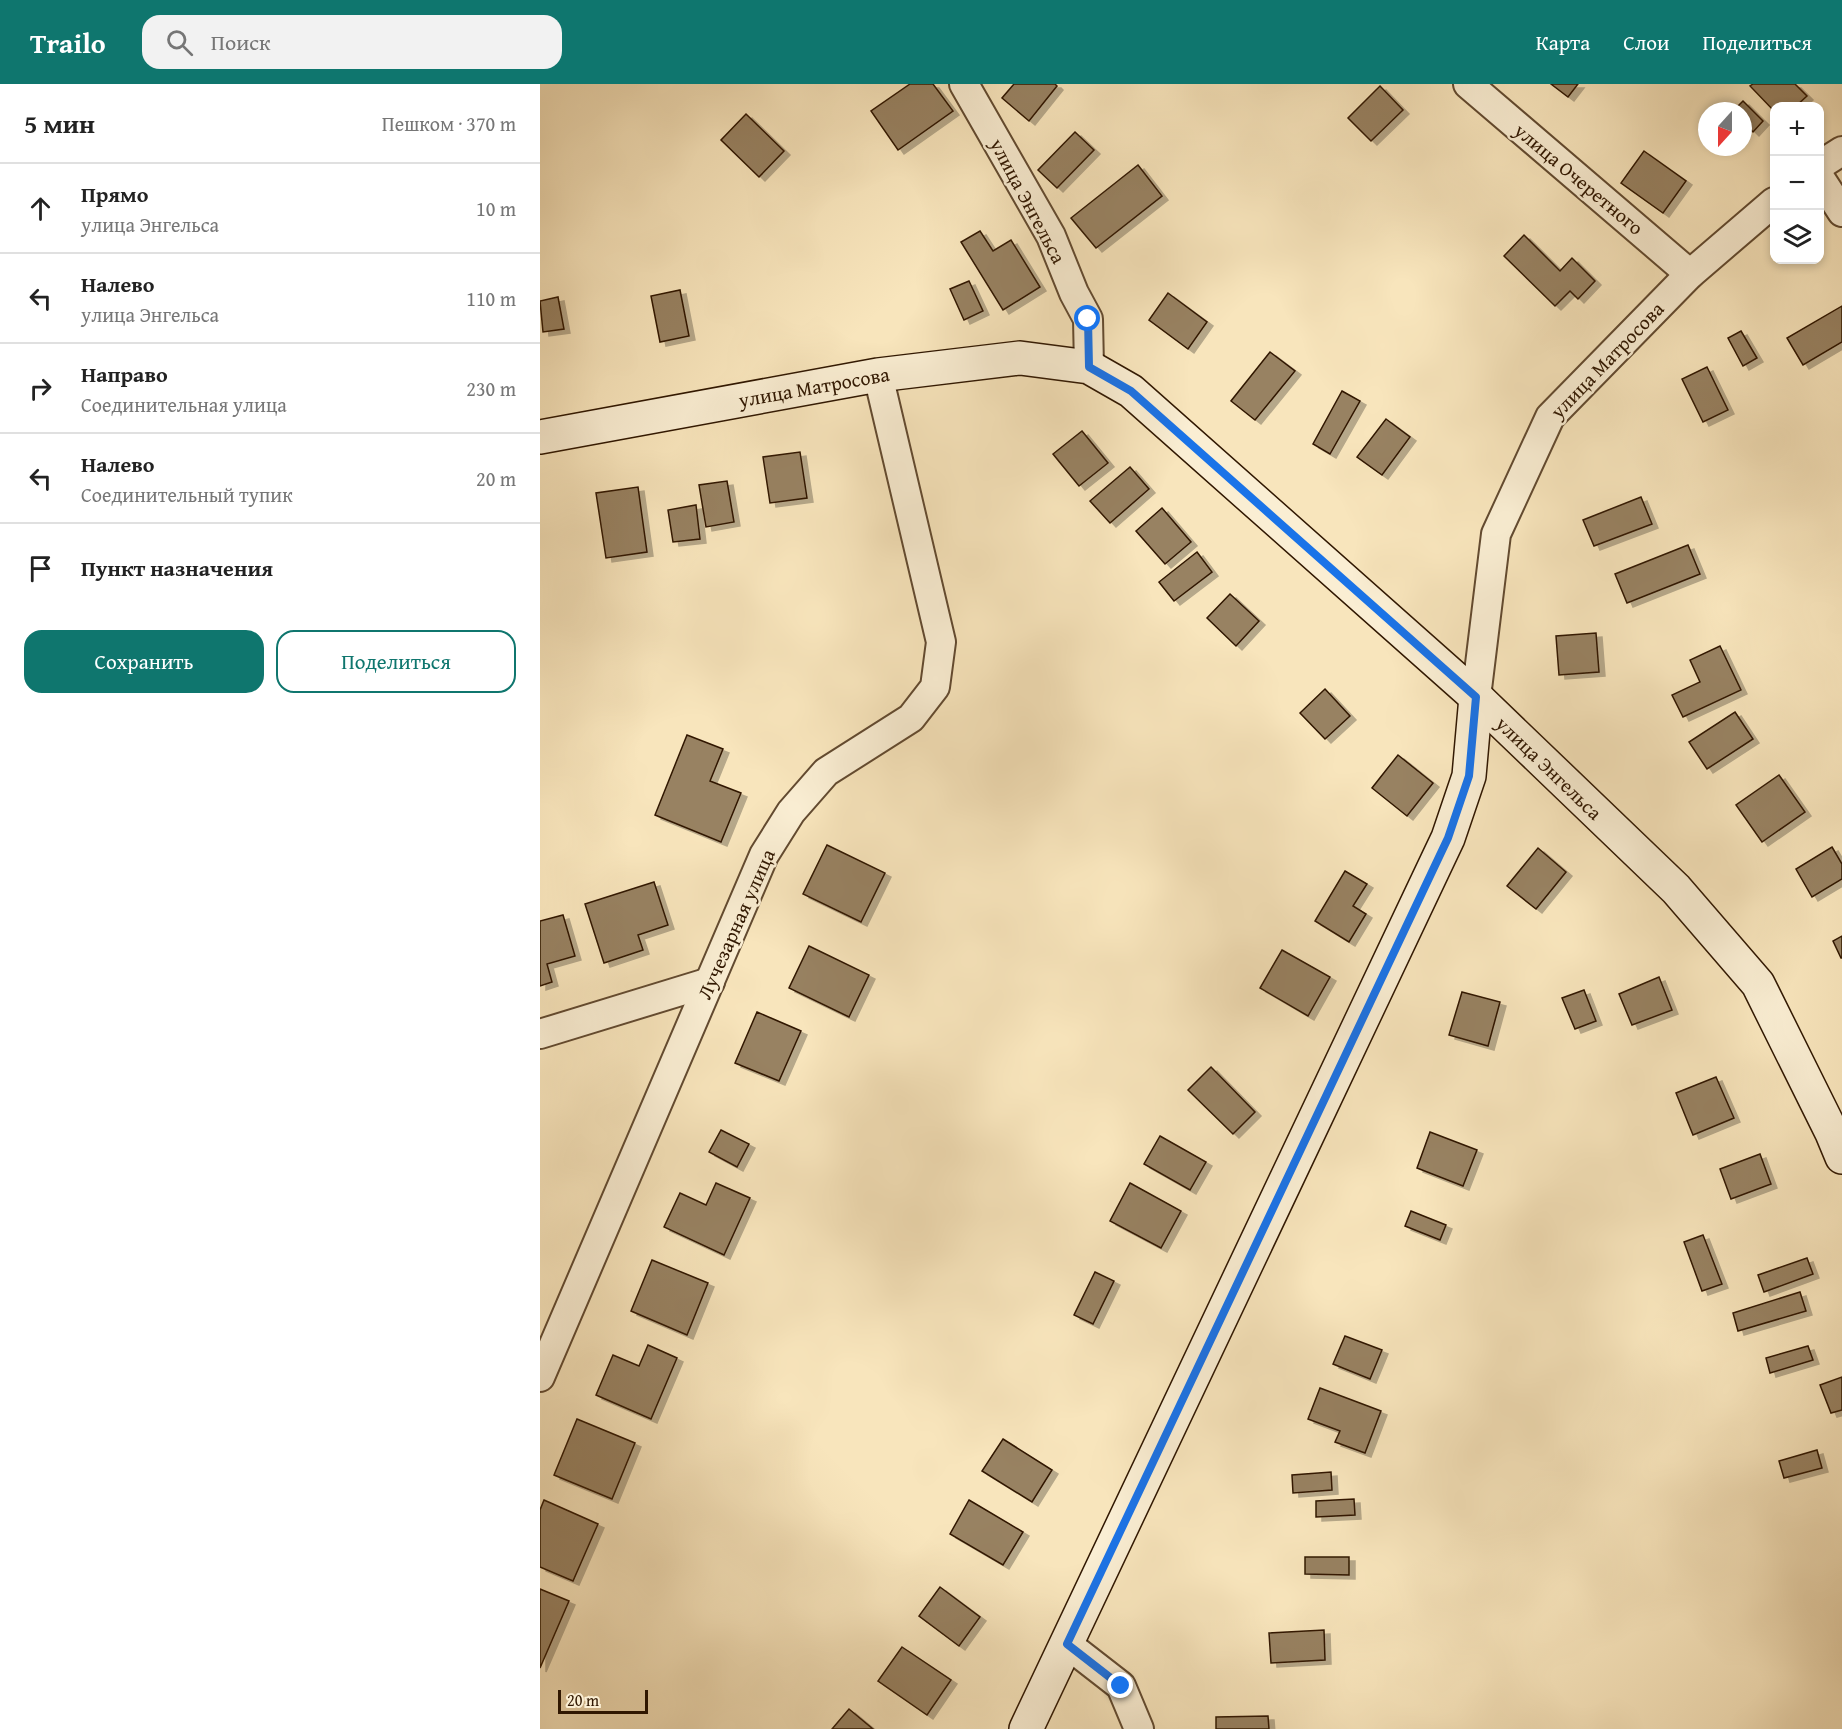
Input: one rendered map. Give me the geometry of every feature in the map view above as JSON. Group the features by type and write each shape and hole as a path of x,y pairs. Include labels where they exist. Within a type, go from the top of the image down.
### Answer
{"street":[{"name":"улица Энгельса","path":"964,84 1051,236 1088,319 1089,367 1131,391 1476,697 1676,889 1758,984 1842,1157"},
{"name":"улица Очеретного","path":"1468,84 1690,274"},
{"path":"1824,162 1842,151"},
{"path":"1824,184 1842,212"},
{"name":"улица Матросова","path":"1476,697 1496,534 1550,417 1690,274 1770,205"},
{"name":"улица Матросова","path":"540,437 878,375 1020,358 1089,367"},
{"name":"Лучезарная улица","path":"540,1377 764,855 791,812 826,772 911,718 935,687 941,642 878,375"},
{"path":"1026,1729 1448,838 1469,776 1476,697"},
{"path":"540,1034 710,982"},
{"path":"1067,1644 1121,1686 1139,1729"}],"building":[{"path":"910,84 933,84 953,111 898,150 871,111"},
{"path":"1014,84 1055,84 1057,86 1029,121 1002,98"},
{"path":"1551,84 1578,84 1568,97"},
{"path":"1753,84 1795,84 1807,96 1800,102 1770,102 1770,107 1750,86"},
{"path":"1380,86 1403,110 1371,141 1348,118"},
{"path":"1752,110 1763,121 1752,131"},
{"path":"746,114 784,151 759,177 721,140"},
{"path":"1075,132 1094,150 1057,188 1038,170"},
{"path":"1644,151 1686,181 1663,213 1621,183"},
{"path":"1138,165 1162,196 1096,248 1071,218"},
{"path":"980,231 993,251 1011,240 1040,287 1003,310 961,242"},
{"path":"1524,235 1560,271 1572,258 1595,281 1578,299 1570,291 1555,306 1504,256"},
{"path":"969,281 983,311 964,320 950,289"},
{"path":"680,290 689,336 660,342 651,296"},
{"path":"1168,293 1207,322 1188,349 1149,320"},
{"path":"558,297 564,329 543,332 540,301"},
{"path":"1842,306 1842,342 1803,365 1787,338"},
{"path":"1741,331 1757,358 1743,366 1728,338"},
{"path":"1270,352 1295,371 1255,420 1231,401"},
{"path":"1707,367 1728,410 1703,422 1682,379"},
{"path":"1342,391 1360,401 1330,454 1313,444"},
{"path":"1386,419 1410,437 1382,475 1357,457"},
{"path":"1082,431 1108,463 1079,486 1053,454"},
{"path":"800,452 807,498 770,503 763,457"},
{"path":"1130,467 1149,489 1110,523 1090,501"},
{"path":"727,481 734,522 706,527 699,485"},
{"path":"638,487 647,552 606,558 596,493"},
{"path":"1641,497 1652,524 1594,546 1583,520"},
{"path":"696,505 700,539 673,542 668,510"},
{"path":"1162,508 1191,542 1165,564 1136,531"},
{"path":"1688,545 1700,574 1627,603 1615,574"},
{"path":"1197,552 1212,572 1174,601 1159,582"},
{"path":"1230,594 1259,621 1236,646 1207,618"},
{"path":"1596,633 1599,672 1559,675 1556,636"},
{"path":"1720,646 1741,690 1683,717 1672,695 1700,682 1690,660"},
{"path":"1325,689 1350,716 1325,739 1300,713"},
{"path":"1735,712 1753,739 1707,769 1689,742"},
{"path":"687,735 723,749 710,781 741,793 721,842 655,815"},
{"path":"1398,755 1433,783 1407,816 1372,788"},
{"path":"1779,775 1805,812 1762,842 1736,805"},
{"path":"827,845 885,873 861,922 803,894"},
{"path":"1832,847 1842,864 1842,879 1812,897 1796,869"},
{"path":"1538,848 1566,872 1536,909 1507,886"},
{"path":"1345,871 1367,884 1353,906 1366,914 1349,942 1315,921"},
{"path":"654,882 668,925 638,935 643,950 604,963 585,904"},
{"path":"563,915 575,956 547,964 552,982 540,986 540,921"},
{"path":"1842,936 1842,958 1841,958 1833,941"},
{"path":"809,946 869,975 849,1017 789,988"},
{"path":"1282,950 1330,977 1308,1016 1260,988"},
{"path":"1659,977 1672,1010 1632,1025 1619,994"},
{"path":"1584,990 1596,1021 1575,1029 1562,998"},
{"path":"1462,992 1500,1002 1488,1046 1449,1035"},
{"path":"757,1012 801,1031 779,1081 735,1063"},
{"path":"1211,1067 1255,1112 1233,1134 1188,1090"},
{"path":"1716,1077 1734,1118 1693,1135 1676,1093"},
{"path":"721,1130 749,1144 737,1167 709,1152"},
{"path":"1430,1132 1477,1150 1463,1186 1417,1168"},
{"path":"1160,1136 1206,1162 1190,1190 1144,1164"},
{"path":"1760,1154 1771,1184 1731,1199 1720,1169"},
{"path":"716,1183 750,1198 724,1255 664,1227 680,1193 706,1205"},
{"path":"1130,1183 1181,1211 1161,1248 1110,1221"},
{"path":"1411,1211 1446,1225 1440,1240 1405,1226"},
{"path":"1703,1235 1722,1284 1702,1291 1684,1242"},
{"path":"1807,1258 1813,1274 1764,1292 1758,1275"},
{"path":"652,1260 708,1283 687,1335 631,1311"},
{"path":"1095,1272 1114,1281 1093,1324 1074,1315"},
{"path":"1800,1292 1806,1311 1738,1331 1733,1313"},
{"path":"1345,1336 1382,1350 1370,1379 1333,1364"},
{"path":"648,1345 677,1358 651,1419 596,1395 613,1355 639,1366"},
{"path":"1808,1346 1813,1360 1770,1373 1766,1358"},
{"path":"1842,1377 1842,1410 1831,1413 1820,1385"},
{"path":"1320,1388 1381,1411 1365,1453 1335,1442 1340,1431 1308,1419"},
{"path":"577,1419 635,1443 612,1499 554,1475"},
{"path":"1003,1439 1052,1470 1032,1502 982,1471"},
{"path":"1817,1450 1822,1468 1784,1478 1779,1461"},
{"path":"1331,1472 1332,1490 1293,1493 1292,1475"},
{"path":"1354,1499 1355,1515 1316,1517 1316,1501"},
{"path":"544,1500 598,1524 573,1581 540,1567 540,1510"},
{"path":"969,1500 1023,1532 1003,1565 950,1534"},
{"path":"1305,1557 1349,1557 1349,1575 1305,1574"},
{"path":"940,1587 980,1617 959,1646 919,1616"},
{"path":"540,1589 569,1601 540,1668"},
{"path":"1324,1630 1325,1660 1271,1663 1269,1633"},
{"path":"902,1647 951,1680 927,1715 878,1681"},
{"path":"849,1709 873,1729 832,1729"},
{"path":"1268,1716 1269,1729 1216,1729 1216,1717"}],"route":[{"path":"1088,319 1089,367 1131,391 1476,697 1469,776 1448,838 1067,1644 1121,1686"}]}
